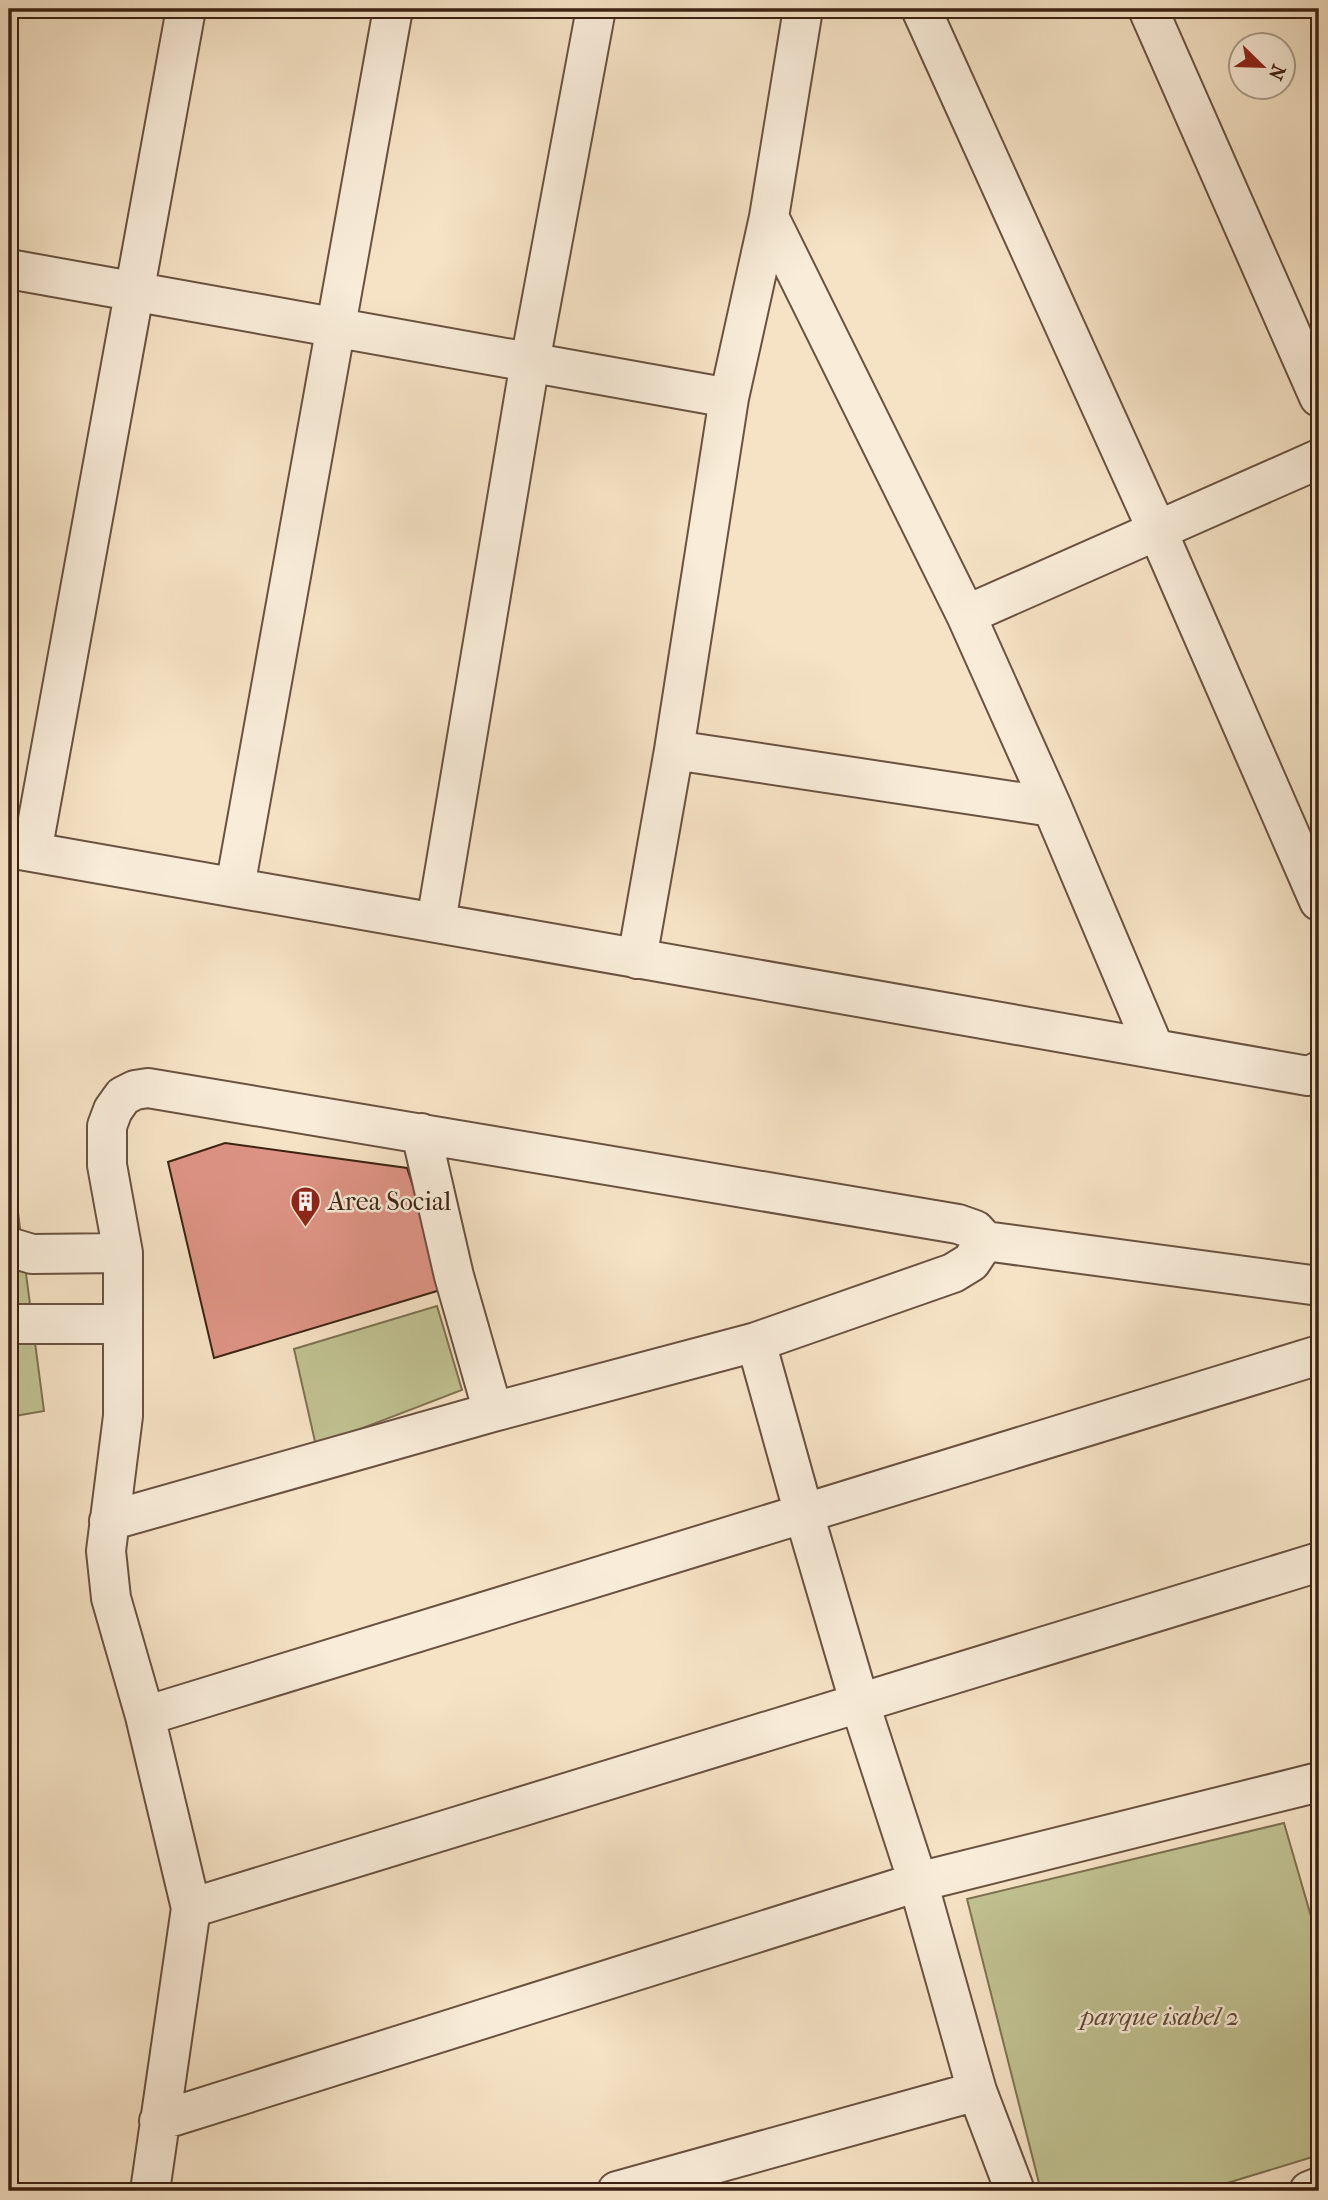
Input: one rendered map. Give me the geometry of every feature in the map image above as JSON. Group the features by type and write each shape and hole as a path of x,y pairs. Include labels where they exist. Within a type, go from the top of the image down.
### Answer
{"street":[{"path":"186,9 134,290 20,850 1308,1076 1319,1071"},
{"path":"235,887 393,9"},
{"path":"436,922 530,362 596,9"},
{"path":"637,959 674,750 729,398 769,217 803,9"},
{"path":"921,9 1157,530 1319,901"},
{"path":"1148,9 1319,397"},
{"path":"769,217 966,615 1052,807 1154,1048"},
{"path":"9,269 729,398"},
{"path":"966,615 1319,459"},
{"path":"674,750 1052,807"},
{"path":"150,2191 191,1908 145,1716 111,1598 106,1551 123,1416 123,1253 107,1165 107,1126 113,1110 123,1096 148,1088 958,1224 975,1230 985,1241 1319,1286"},
{"path":"421,1133 454,1276 493,1412"},
{"path":"109,1521 493,1412 756,1342 953,1273 971,1262 985,1241"},
{"path":"9,1247 32,1254 123,1253"},
{"path":"9,1324 123,1324"},
{"path":"756,1342 859,1702 918,1882 977,2091 1014,2191"},
{"path":"145,1716 1319,1355"},
{"path":"191,1908 1319,1562"},
{"path":"159,2121 918,1882 1316,1793"},
{"path":"617,2191 977,2091"},
{"path":"1309,2191 1319,2187"}],"green space":[{"path":"9,1144 44,1411 9,1417"},
{"path":"437,1306 462,1390 316,1446 294,1349"},
{"name":"parque isabel 2","path":"1284,1823 1319,1944 1319,2155 1201,2191 1041,2191 967,1899"}],"building":[{"name":"Area Social","path":"225,1143 407,1168 447,1288 214,1358 168,1162"}],"place":[{"name":"Area Social","path":"305,1228"}]}
